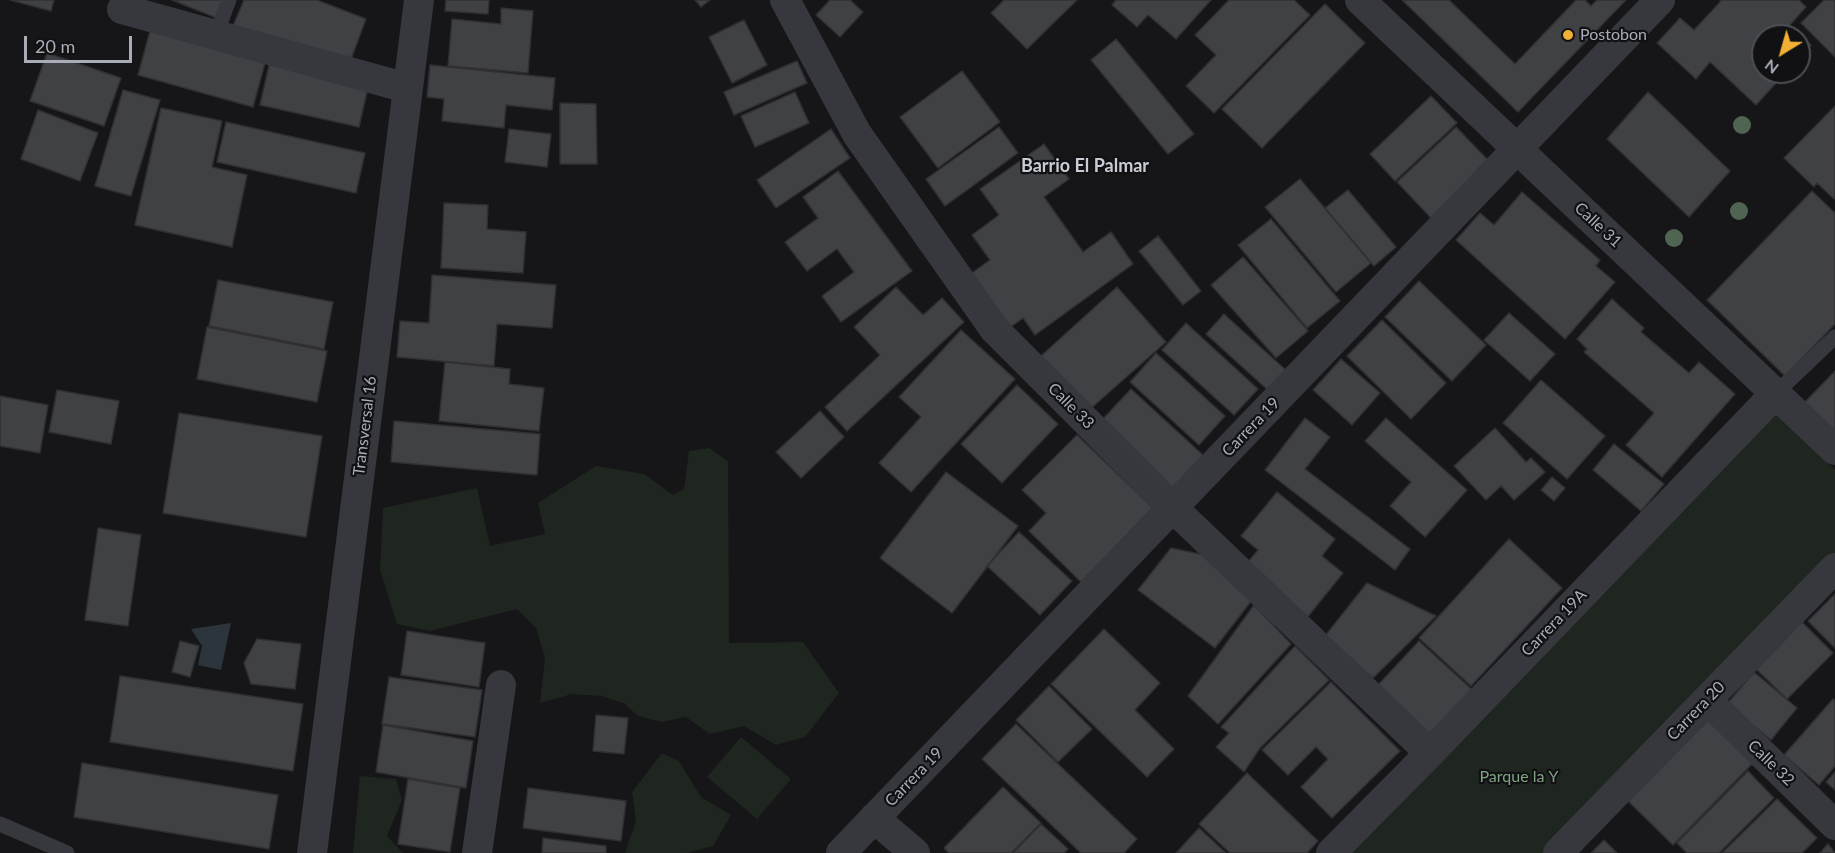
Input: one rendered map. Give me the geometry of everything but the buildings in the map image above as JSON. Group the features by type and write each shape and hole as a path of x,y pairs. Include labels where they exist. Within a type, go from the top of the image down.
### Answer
{"street":[{"name":"Transversal 16","path":"312,853 419,0"},
{"name":"Calle 33","path":"785,0 857,134 994,330 1173,508 1430,753"},
{"name":"Calle 31","path":"1360,0 1835,450"},
{"name":"Carrera 19","path":"841,853 1660,0"},
{"path":"122,9 407,88"},
{"name":"Carrera 19A","path":"1331,853 1776,393"},
{"name":"Carrera 20","path":"1558,853 1835,568"},
{"path":"477,853 501,685"},
{"name":"Calle 32","path":"1707,700 1835,825"},
{"path":"874,818 915,853"}],"lane":[{"path":"216,35 230,0"},
{"path":"1776,393 1835,337"},
{"path":"0,824 67,853"}],"green space":[{"name":"Parque la Y","path":"1772,410 1835,470 1835,560 1550,853 1340,853"},
{"path":"709,448 728,461 729,643 803,642 839,693 805,737 776,745 744,726 710,734 686,717 662,722 638,716 625,704 602,696 572,694 540,703 545,658 536,628 517,609 430,631 397,624 380,570 383,508 477,488 490,546 545,534 538,503 596,466 644,474 673,495 684,489 689,451"},
{"path":"741,737 791,779 757,819 707,777"},
{"path":"662,753 679,761 701,797 731,815 713,846 687,853 625,853 636,821 632,792"},
{"path":"360,776 396,779 402,800 387,836 403,853 353,853"}],"shaded area":[{"path":"231,623 221,670 198,665 202,646 191,629"}],"place":[{"name":"Postobon","path":"1568,35"}],"district":[{"name":"Barrio El Palmar","path":"1085,166"}]}
